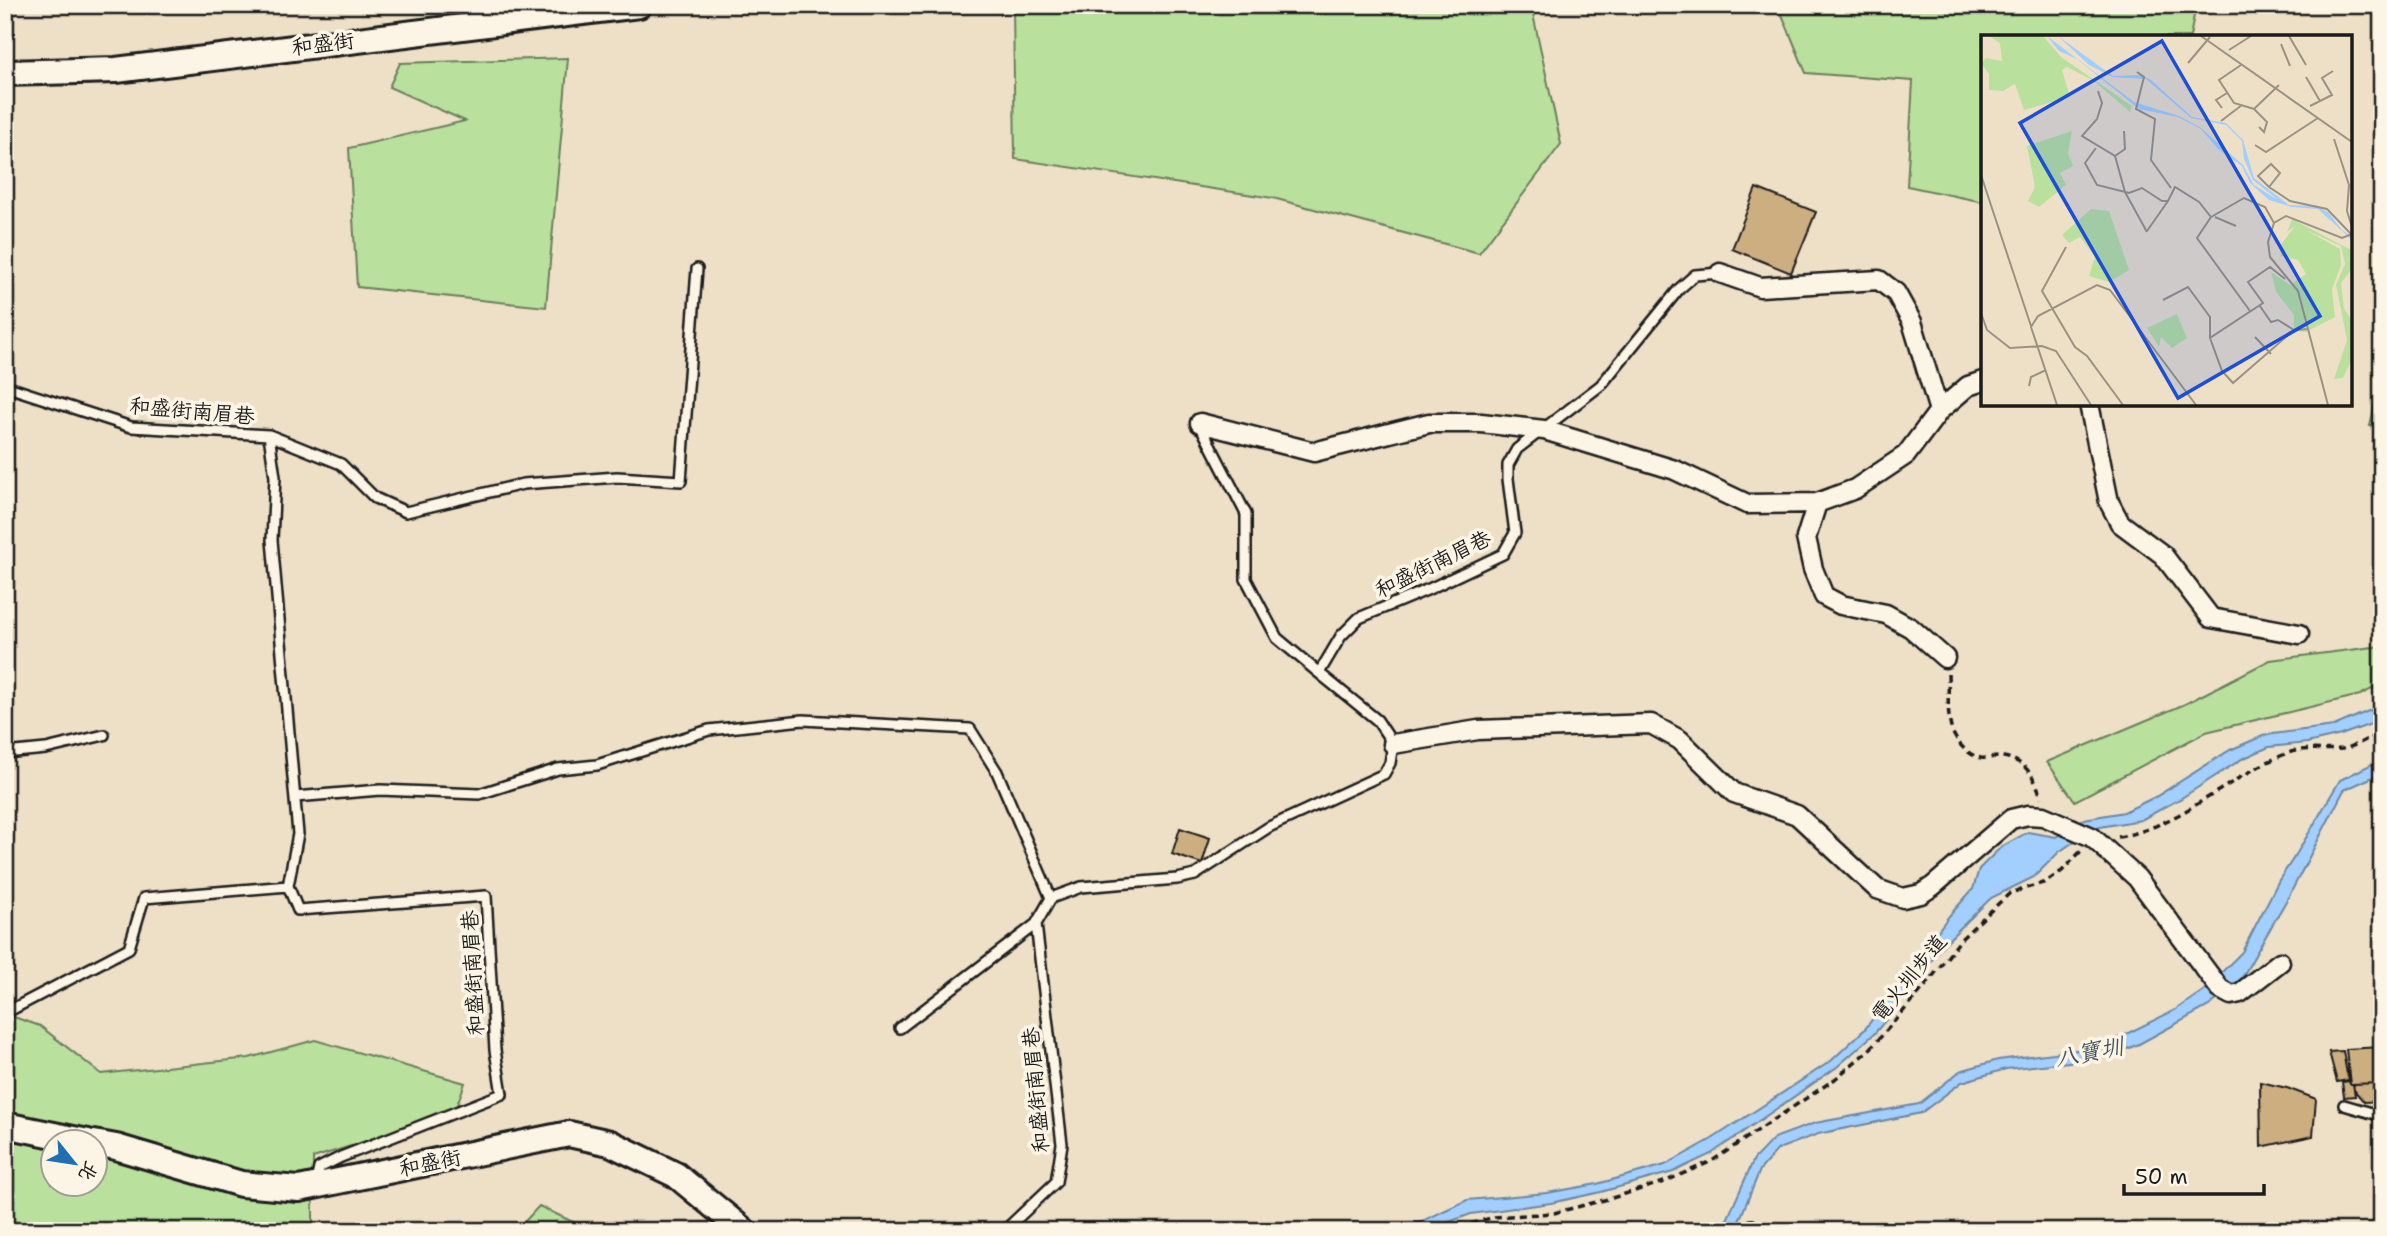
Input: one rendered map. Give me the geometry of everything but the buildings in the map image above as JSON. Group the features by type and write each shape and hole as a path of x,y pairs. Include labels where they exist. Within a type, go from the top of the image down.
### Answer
{"main road":[{"name":"和盛街","path":"5,73 116,70 639,5"},
{"path":"5,1125 38,1132"},
{"name":"和盛街","path":"108,1146 241,1184 299,1189 569,1134 610,1143 676,1175 744,1231"}],"street":[{"path":"1720,273 1760,287 1879,280 1896,293 1912,322 1939,411"},
{"path":"1200,423 1314,452 1429,423 1481,423 1544,430 1675,470 1747,504 1817,503 1855,489 1906,455 1939,411 1968,386 1981,382"},
{"path":"2089,406 2109,502 2120,523 2163,555 2211,618 2299,634"},
{"path":"1817,503 1806,538 1813,569 1824,596 1841,606 1886,614 1911,628 1945,658"},
{"path":"1393,744 1478,730 1651,723 1679,740 1734,793 1797,815 1877,890 1903,898 1921,894 1933,886 2011,819 2028,815 2042,816 2092,837 2137,878 2220,989 2231,995 2240,993 2280,962"}],"lane":[{"path":"269,435 341,464 375,498 406,512 523,484 617,477 681,481 697,269"},
{"name":"和盛街南眉巷","path":"1319,673 1341,636 1359,618 1503,554 1515,533 1508,465 1517,449 1601,385 1679,289 1695,275 1720,273"},
{"name":"和盛街南眉巷","path":"5,386 131,427 269,435 275,477 272,540 298,834 288,886 298,910 486,896 495,1050 502,1094 341,1157 319,1168 315,1186"},
{"path":"900,1028 1036,924 1051,898 1080,887 1177,879 1195,875 1269,827 1384,774 1390,763 1393,744 1377,720 1277,638 1246,579 1246,514 1200,423"},
{"path":"295,797 380,790 479,794 558,769 597,765 709,730 803,720 970,729 996,772 1051,898"},
{"path":"5,753 46,750 104,736"},
{"path":"5,1013 129,948 144,898 288,886"},
{"name":"和盛街南眉巷","path":"1004,1231 1056,1182 1062,1144 1036,924"},
{"path":"2344,1105 2382,1116"}],"path":[{"path":"1945,658 1950,724 1956,740 1967,751 1981,758 2004,757 2020,764 2034,775 2041,797 2042,816"},
{"path":"2092,837 2121,837 2151,827 2185,811 2252,769 2287,753 2310,748 2343,749 2382,732"},
{"name":"電火圳步道","path":"1448,1231 1494,1217 1554,1213 1612,1198 1664,1182 1712,1161 1835,1079 1871,1048 1927,984 1961,939 1984,917 2010,893 2046,882 2062,871 2092,837"}],"green space":[{"path":"1013,5 1531,5 1561,144 1479,253 1273,198 1015,159"},
{"path":"1778,5 2196,5 2190,35 1981,35 1981,202 1907,186 1913,81 1806,73"},
{"path":"568,58 546,307 357,287 349,148 465,121 389,87 400,63"},
{"path":"2382,377 2382,428 2370,425"},
{"path":"2382,646 2382,684 2360,695 2206,732 2075,801 2047,762 2185,704 2270,660"},
{"path":"5,1014 40,1026 101,1074 249,1058 315,1040 465,1083 454,1113 313,1158 313,1231 5,1231"},
{"path":"539,1206 592,1231 516,1231"}],"water":[{"path":"2382,705 2382,720 2341,735 2307,743 2269,747 2242,759 2180,799 2141,820 2094,828 2059,852 2034,877 1991,898 1943,945 1874,1034 1837,1067 1711,1154 1673,1172 1601,1192 1551,1203 1471,1214 1424,1231 1401,1231 1467,1200 1547,1193 1597,1184 1665,1165 1712,1139 1831,1061 1865,1029 1949,916 1973,889 1979,869 2001,847 2028,832 2056,837 2084,819 2124,812 2157,796 2230,750 2265,735 2334,726"},
{"name":"八寶圳","path":"2382,759 2382,773 2344,790 2290,894 2239,983 2209,1006 2139,1044 2105,1058 2006,1069 1962,1082 1921,1113 1818,1134 1778,1149 1760,1170 1735,1231 1722,1231 1754,1159 1774,1138 1815,1123 1919,1104 1960,1071 1998,1060 2100,1047 2175,1010 2203,991 2242,952 2279,880 2340,780"}]}
